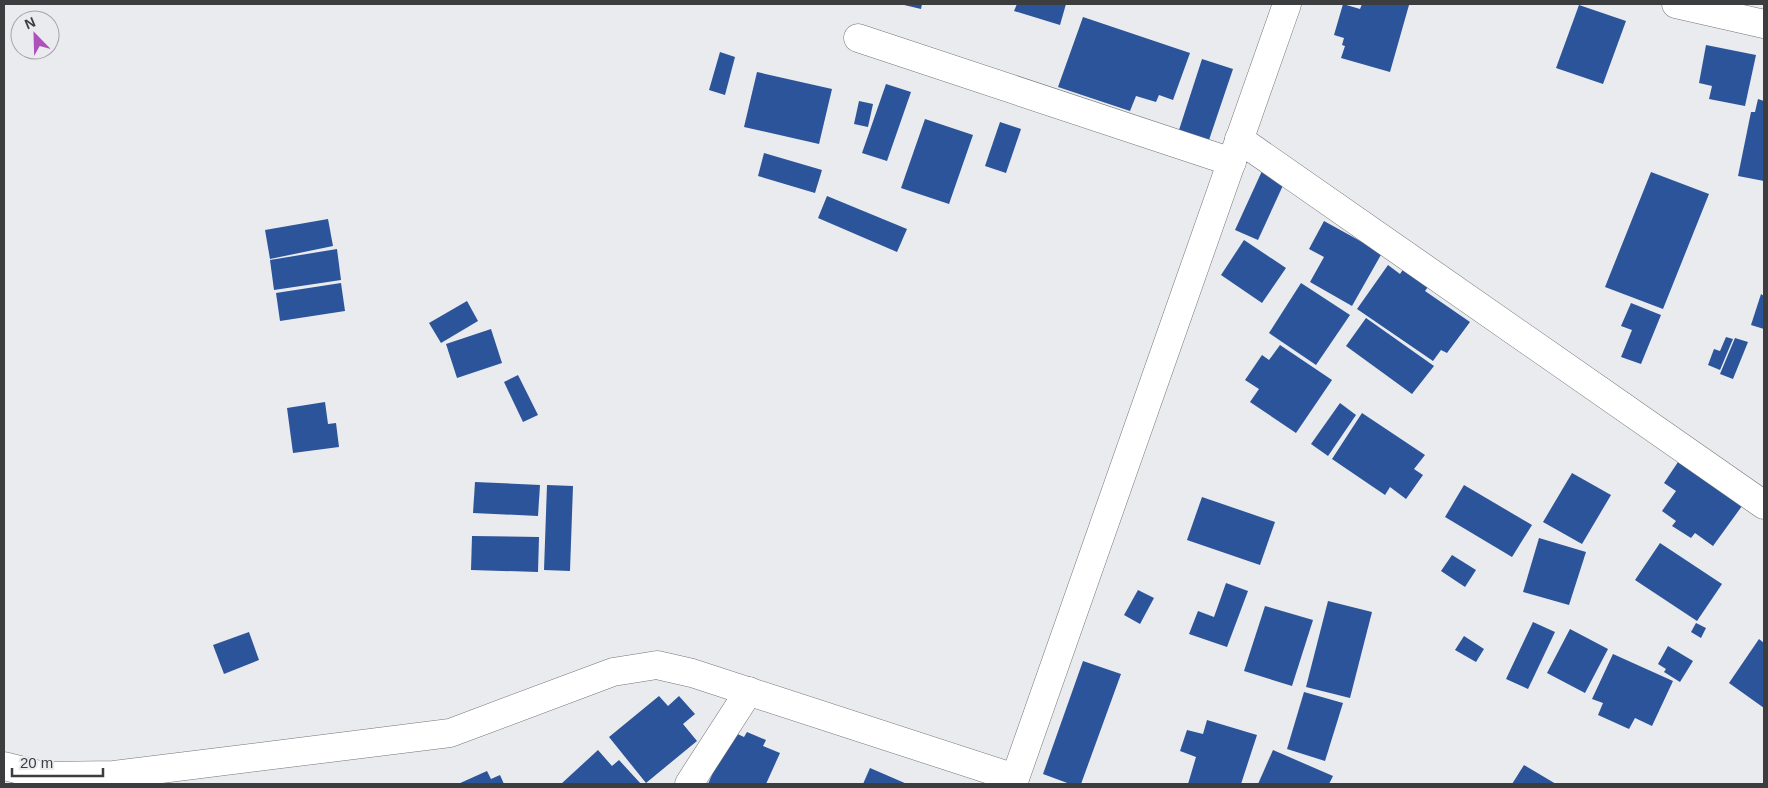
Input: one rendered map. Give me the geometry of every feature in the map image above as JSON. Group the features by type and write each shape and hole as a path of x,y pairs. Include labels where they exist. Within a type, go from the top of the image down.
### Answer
{"street":[{"path":"4,766 44,776 114,775 450,733 613,672 657,665 692,673 749,691 1014,781 1287,4"},
{"path":"1676,4 1764,24"},
{"path":"858,38 1235,151 1764,506"},
{"path":"689,784 749,691"}],"building":[{"path":"900,4 922,4 921,9"},
{"path":"1017,4 1066,4 1060,25 1014,11"},
{"path":"1343,4 1360,9 1362,4 1409,5 1390,72 1341,58 1345,46 1342,45 1344,38 1334,35"},
{"path":"1579,5 1626,21 1603,84 1556,68"},
{"path":"1083,17 1190,53 1173,100 1159,95 1156,102 1136,96 1130,111 1058,87"},
{"path":"1706,45 1756,55 1745,106 1709,99 1712,86 1699,83"},
{"path":"720,52 735,57 725,95 709,90"},
{"path":"1202,59 1233,69 1209,140 1179,130"},
{"path":"757,72 832,89 819,144 744,127"},
{"path":"886,84 911,92 887,161 862,153"},
{"path":"1758,99 1764,101 1764,181 1738,176 1751,112 1755,112"},
{"path":"859,101 873,104 868,127 854,124"},
{"path":"925,119 973,135 949,204 901,188"},
{"path":"1000,122 1021,129 1006,173 985,166"},
{"path":"764,153 822,170 815,193 758,176"},
{"path":"1262,171 1285,181 1258,240 1235,230"},
{"path":"1651,172 1709,194 1663,309 1605,287"},
{"path":"827,196 907,229 897,252 818,218"},
{"path":"328,219 333,246 270,259 265,230"},
{"path":"1324,221 1382,253 1352,306 1310,282 1324,257 1309,249"},
{"path":"1244,240 1286,268 1262,303 1221,275"},
{"path":"337,249 341,280 274,290 270,260"},
{"path":"1408,262 1433,280 1425,291 1470,322 1447,353 1441,350 1433,361 1357,309 1388,265 1400,274"},
{"path":"341,283 345,311 280,321 276,293"},
{"path":"1301,283 1350,315 1316,365 1269,333"},
{"path":"1761,294 1764,296 1764,329 1751,325"},
{"path":"467,301 478,321 441,343 429,323"},
{"path":"1631,303 1661,315 1641,364 1621,357 1632,330 1621,326"},
{"path":"1366,318 1434,366 1412,394 1346,346"},
{"path":"491,329 502,363 457,378 446,344"},
{"path":"1726,337 1733,339 1720,370 1708,365 1714,349 1720,351"},
{"path":"1735,338 1748,342 1733,379 1720,374"},
{"path":"1280,345 1332,380 1296,433 1250,402 1259,389 1245,380 1262,355 1269,360"},
{"path":"518,375 538,415 523,422 504,382"},
{"path":"325,402 328,424 336,423 339,447 293,453 287,408"},
{"path":"1340,403 1356,415 1328,456 1311,444"},
{"path":"1362,413 1425,455 1414,469 1423,475 1406,499 1390,487 1385,495 1332,459"},
{"path":"1678,462 1742,506 1713,546 1695,533 1691,538 1672,526 1676,521 1662,511 1676,491 1664,483"},
{"path":"1572,473 1611,495 1582,544 1543,522"},
{"path":"475,482 540,485 538,516 473,513"},
{"path":"547,485 573,486 570,571 544,570"},
{"path":"1464,485 1532,525 1512,557 1445,517"},
{"path":"1202,497 1275,522 1260,565 1187,540"},
{"path":"472,536 539,537 538,572 471,570"},
{"path":"1539,538 1586,552 1569,605 1523,592"},
{"path":"1660,543 1722,584 1697,621 1635,580"},
{"path":"1452,555 1476,570 1465,587 1441,571"},
{"path":"1226,583 1248,591 1227,647 1189,634 1198,611 1214,617"},
{"path":"1138,590 1154,598 1140,624 1124,615"},
{"path":"1328,601 1372,612 1350,698 1306,687"},
{"path":"1265,606 1313,620 1292,686 1244,671"},
{"path":"1533,622 1555,632 1528,689 1506,679"},
{"path":"1696,623 1706,628 1701,638 1691,632"},
{"path":"1570,629 1608,649 1585,693 1547,673"},
{"path":"249,632 259,660 224,674 213,645"},
{"path":"1464,636 1484,649 1476,662 1455,650"},
{"path":"1759,639 1764,643 1764,708 1729,683"},
{"path":"1668,646 1693,661 1680,682 1664,672 1666,669 1658,664"},
{"path":"1613,654 1673,681 1652,726 1635,718 1629,729 1598,715 1603,703 1592,699"},
{"path":"1083,661 1121,674 1081,784 1070,784 1043,774"},
{"path":"1304,692 1343,703 1325,761 1287,749"},
{"path":"659,696 668,706 679,696 695,714 683,724 697,741 646,783 609,737"},
{"path":"1207,720 1257,735 1241,784 1188,784 1196,757 1180,751 1187,730 1203,734"},
{"path":"731,731 744,737 747,732 766,740 763,746 780,753 766,784 708,784"},
{"path":"598,750 612,766 619,760 641,784 561,784"},
{"path":"1273,750 1333,776 1329,784 1258,784"},
{"path":"1524,765 1556,784 1512,784"},
{"path":"870,768 907,784 863,784"},
{"path":"487,771 491,779 500,775 504,784 458,784"}]}
